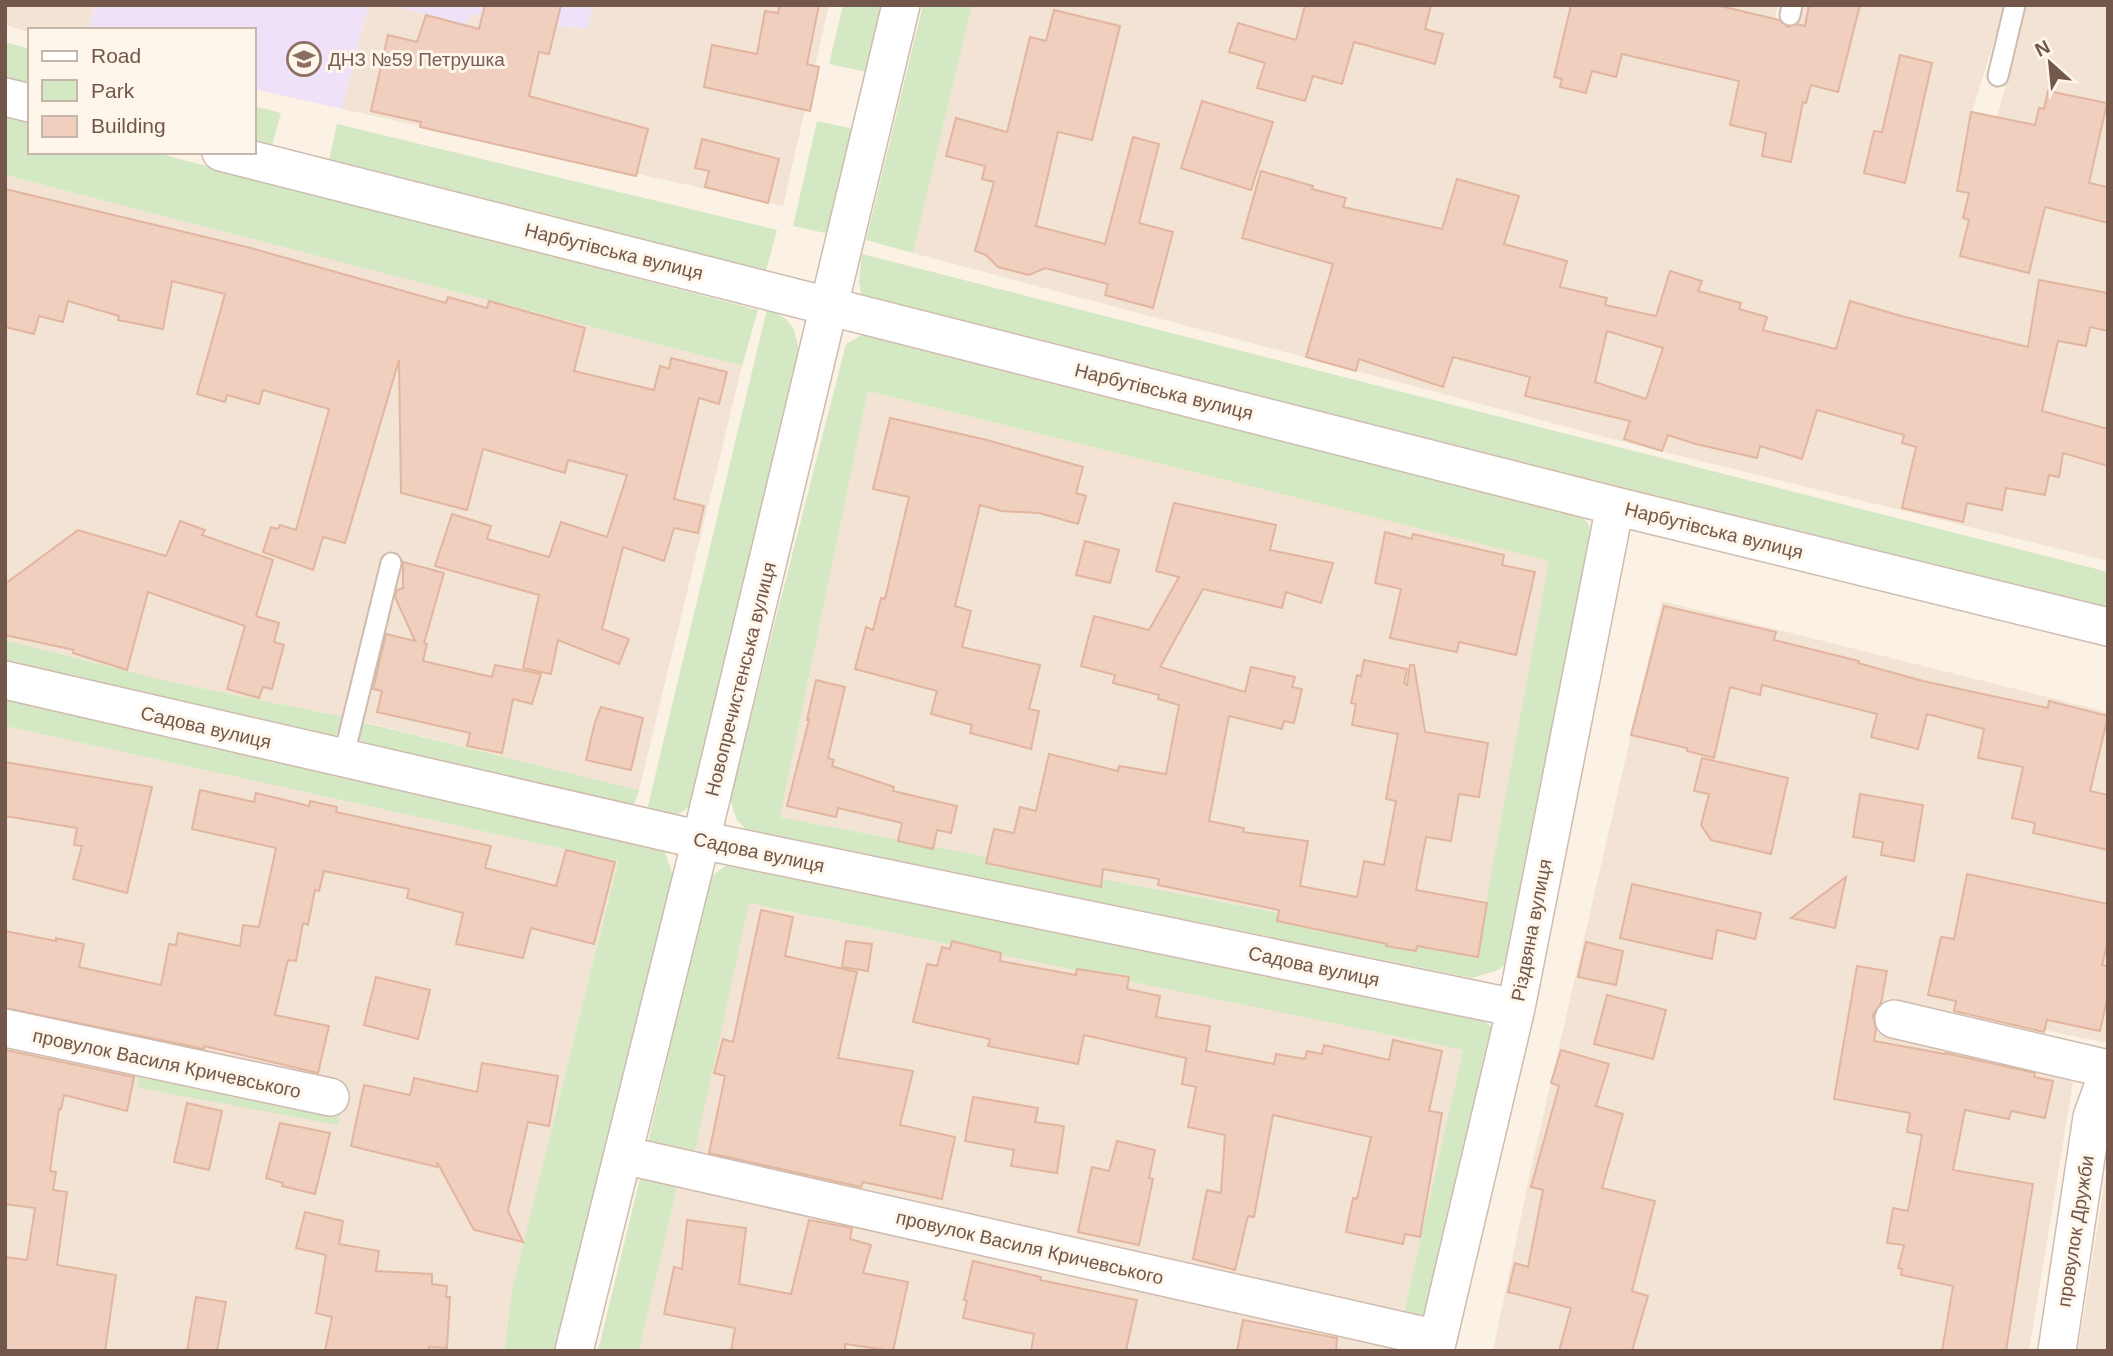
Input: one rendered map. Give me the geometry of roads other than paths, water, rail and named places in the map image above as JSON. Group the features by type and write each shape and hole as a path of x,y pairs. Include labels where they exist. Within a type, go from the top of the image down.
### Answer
{"street":[{"name":"Новопречистенська вулиця","path":"574,1351 701,840 901,5"},
{"path":"5,97 28,103"},
{"name":"Нарбутівська вулиця","path":"229,154 1615,506 2108,627"},
{"name":"Різдвяна вулиця","path":"1436,1345 1516,1008 1615,506"},
{"name":"Садова вулиця","path":"5,680 701,840 1516,1008"},
{"name":"провулок Дружби","path":"1894,1019 2108,1071 2092,1117 2057,1351"},
{"name":"провулок Василя Кричевського","path":"5,1028 330,1097"},
{"name":"провулок Василя Кричевського","path":"623,1155 1436,1345"}],"lane":[{"path":"1998,76 2015,5"},
{"path":"343,759 391,563"}],"place":[{"name":"ДНЗ №59 Петрушка","path":"304,59"}]}
